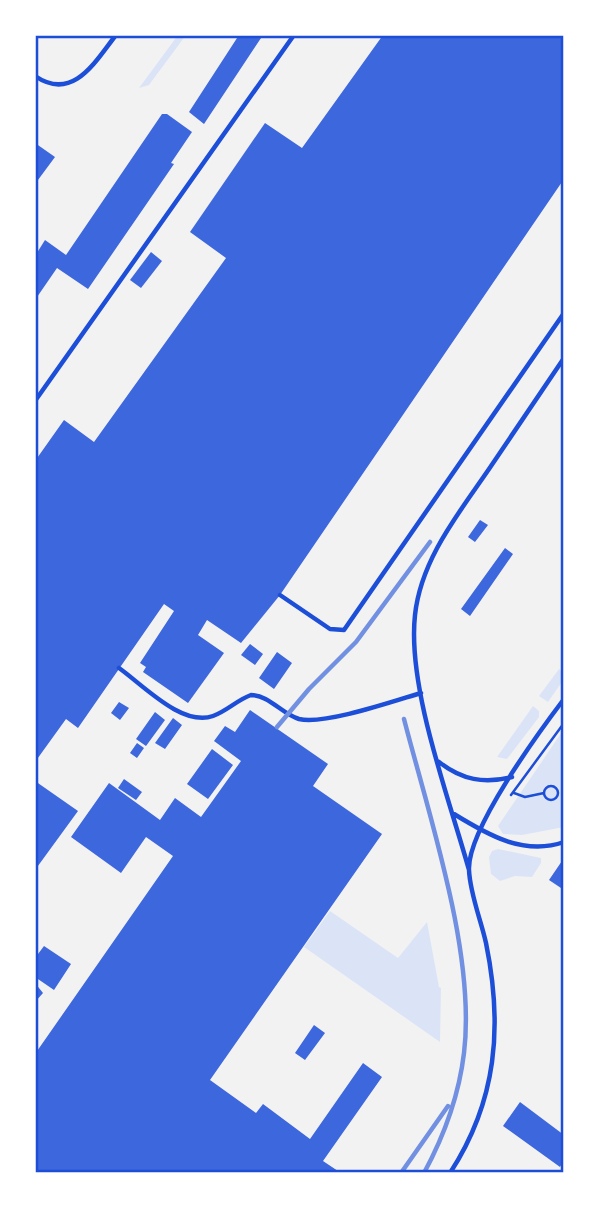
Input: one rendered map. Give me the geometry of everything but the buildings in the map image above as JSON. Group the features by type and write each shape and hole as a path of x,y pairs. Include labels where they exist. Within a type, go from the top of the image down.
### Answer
{"lane":[{"path":"35,76 52,85 72,82 85,72 116,35"},
{"path":"35,401 294,35"},
{"path":"280,595 330,629 344,630 564,313"},
{"path":"450,1173 479,1118 489,1086 496,1044 495,999 469,870 421,693 415,662 415,615 427,568 449,528 564,358"},
{"path":"119,668 181,712 199,718 217,714 251,695 262,697 293,717 314,720 421,693"},
{"path":"469,870 480,830 564,699"},
{"path":"439,762 471,780 490,781 512,777"},
{"path":"453,813 480,830 514,844 542,846 564,842"}],"path":[{"path":"558,791 551,785 544,793 520,796 513,792 564,723"},
{"path":"558,791 564,790"},
{"path":"544,793 548,799 555,799 558,791"}],"shaded area":[{"path":"178,35 186,35 149,85 139,88"},
{"path":"559,669 564,673 564,679 548,702 539,696"},
{"path":"533,706 539,711 539,717 507,759 497,757"},
{"path":"564,729 564,827 522,835 503,834 498,826"},
{"path":"498,849 541,858 541,863 532,877 515,876 500,881 491,874 489,857 492,851"},
{"path":"330,911 398,958 427,922 441,988 440,1042 304,947"}],"railway":[{"path":"277,727 309,689 356,642 430,542"},
{"path":"404,719 448,885 457,929 466,1014 462,1069 454,1100 438,1145 424,1173"},
{"path":"401,1173 448,1106"}]}
